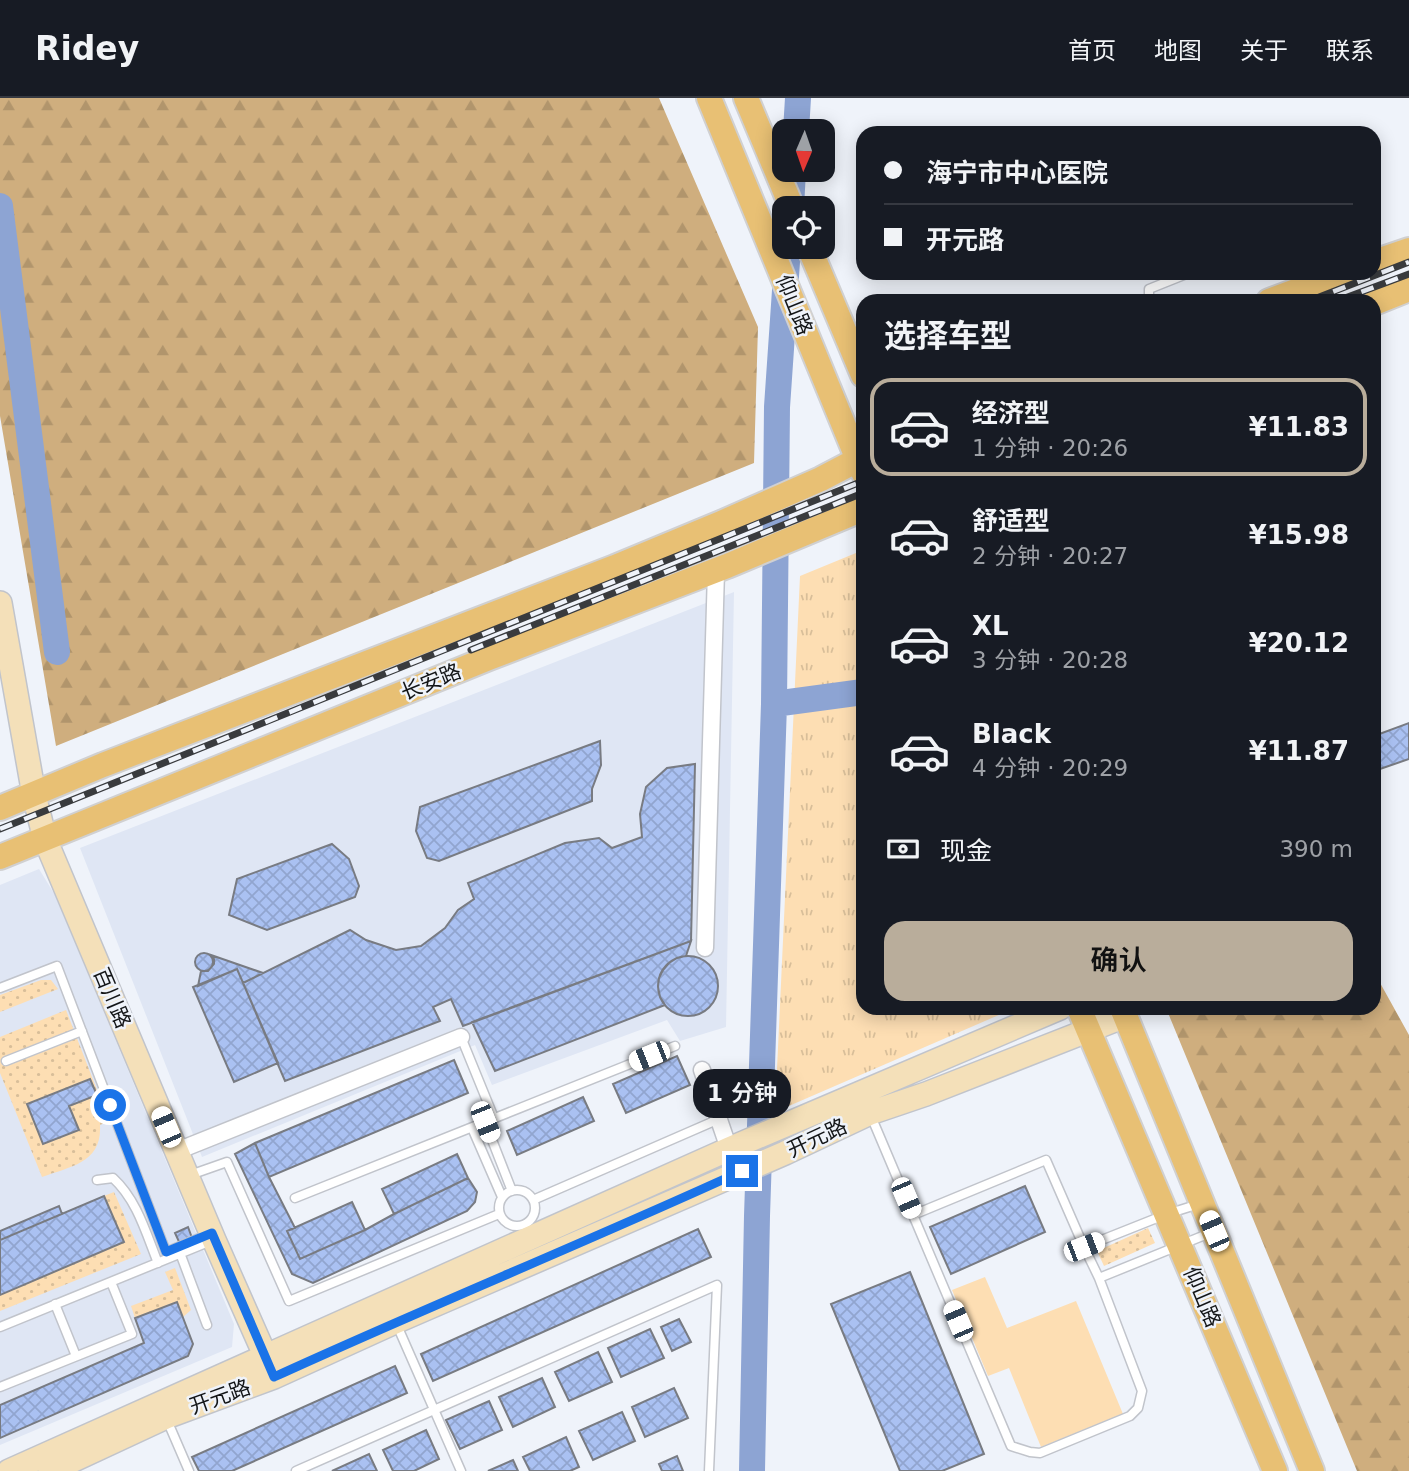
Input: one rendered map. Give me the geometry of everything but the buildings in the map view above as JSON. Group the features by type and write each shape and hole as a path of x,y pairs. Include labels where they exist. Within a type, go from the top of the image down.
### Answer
{"main road":[{"name":"仰山路","path":"709,98 856,451"},
{"path":"746,98 787,196"},
{"path":"1381,260 1409,250"},
{"name":"仰山路","path":"813,259 856,359"},
{"path":"1290,294 1314,286"},
{"path":"1381,300 1409,289"},
{"name":"长安路","path":"0,808 116,760 615,567 856,465"},
{"name":"长安路","path":"0,857 479,663 722,568 856,512"},
{"name":"百川路","path":"0,603 34,795 45,839 270,1367"},
{"name":"开元路","path":"50,1471 270,1367 527,1231 736,1146 1043,1015"},
{"name":"仰山路","path":"1082,1015 1275,1471"},
{"name":"开元路","path":"9,1471 270,1367 395,1322 679,1200 870,1113 1088,1031 1118,1015"},
{"name":"仰山路","path":"1125,1015 1312,1471"}],"street":[{"path":"705,948 722,568"},
{"path":"177,1151 461,1037"},
{"path":"702,1070 719,1119 736,1146"}],"lane":[{"path":"1149,294 1149,289 1172,280"},
{"path":"0,988 57,965 166,1252 213,1236"},
{"path":"6,1061 82,1031"},
{"path":"461,1037 494,1118"},
{"path":"295,1198 675,1046"},
{"path":"870,1113 915,1220 1011,1446 1040,1453 1130,1416 1138,1408 1142,1391 1099,1278 1046,1160 913,1215 915,1220"},
{"path":"533,1200 719,1119"},
{"path":"485,1122 512,1191"},
{"path":"472,1128 502,1197"},
{"path":"187,1176 227,1162 289,1301 499,1214"},
{"path":"97,1180 113,1178 125,1189 137,1210 158,1263"},
{"path":"512,1191 524,1192 533,1200 535,1211 527,1231 512,1226 499,1214 499,1202 512,1191"},
{"path":"1084,1247 1202,1203"},
{"path":"1099,1278 1214,1231"},
{"path":"0,1327 180,1254 213,1236"},
{"path":"180,1254 207,1325"},
{"path":"0,1387 132,1334 111,1282"},
{"path":"296,1471 716,1285 709,1471"},
{"path":"55,1304 76,1356"},
{"path":"395,1322 461,1471"},
{"path":"166,1418 189,1471"}],"shaded area":[{"path":"734,592 726,1027 680,1041 667,1020 492,1085 475,1045 202,1157 80,848"},
{"path":"39,869 55,895 234,1324 232,1347 0,1445 0,885"}],"green space":[{"path":"0,98 659,98 758,327 754,463 56,746 0,416"},
{"path":"856,553 856,1015 999,1015 775,1112 800,576"},
{"path":"41,980 51,980 58,989 0,1012 0,995"},
{"path":"1381,985 1409,1035 1409,1471 1357,1471 1169,1015 1381,1015"},
{"path":"66,1010 109,1121 100,1125 96,1148 83,1161 42,1177 0,1073 0,1037"},
{"path":"114,1192 141,1254 0,1311 0,1295 124,1242 104,1196"},
{"path":"1148,1228 1155,1243 1104,1266 1097,1251"},
{"path":"175,1268 191,1310 183,1317 177,1302 135,1318 131,1306 173,1290 165,1272"},
{"path":"985,1277 1007,1328 1076,1301 1123,1414 1041,1447 1009,1368 988,1376 952,1290"}],"waterway":[{"path":"797,119 798,98"},
{"path":"792,182 792,196"},
{"path":"0,206 57,652"},
{"path":"752,1471 757,1216 774,704 777,407 787,259"},
{"path":"774,704 856,693"}],"railway":[{"path":"1381,273 1409,262"},
{"path":"1356,294 1409,274"},
{"path":"1327,294 1363,280"},
{"path":"0,829 856,484"},
{"path":"471,650 856,496"}],"route":[{"path":"110,1105 166,1252 212,1233 274,1377 742,1171"}]}
